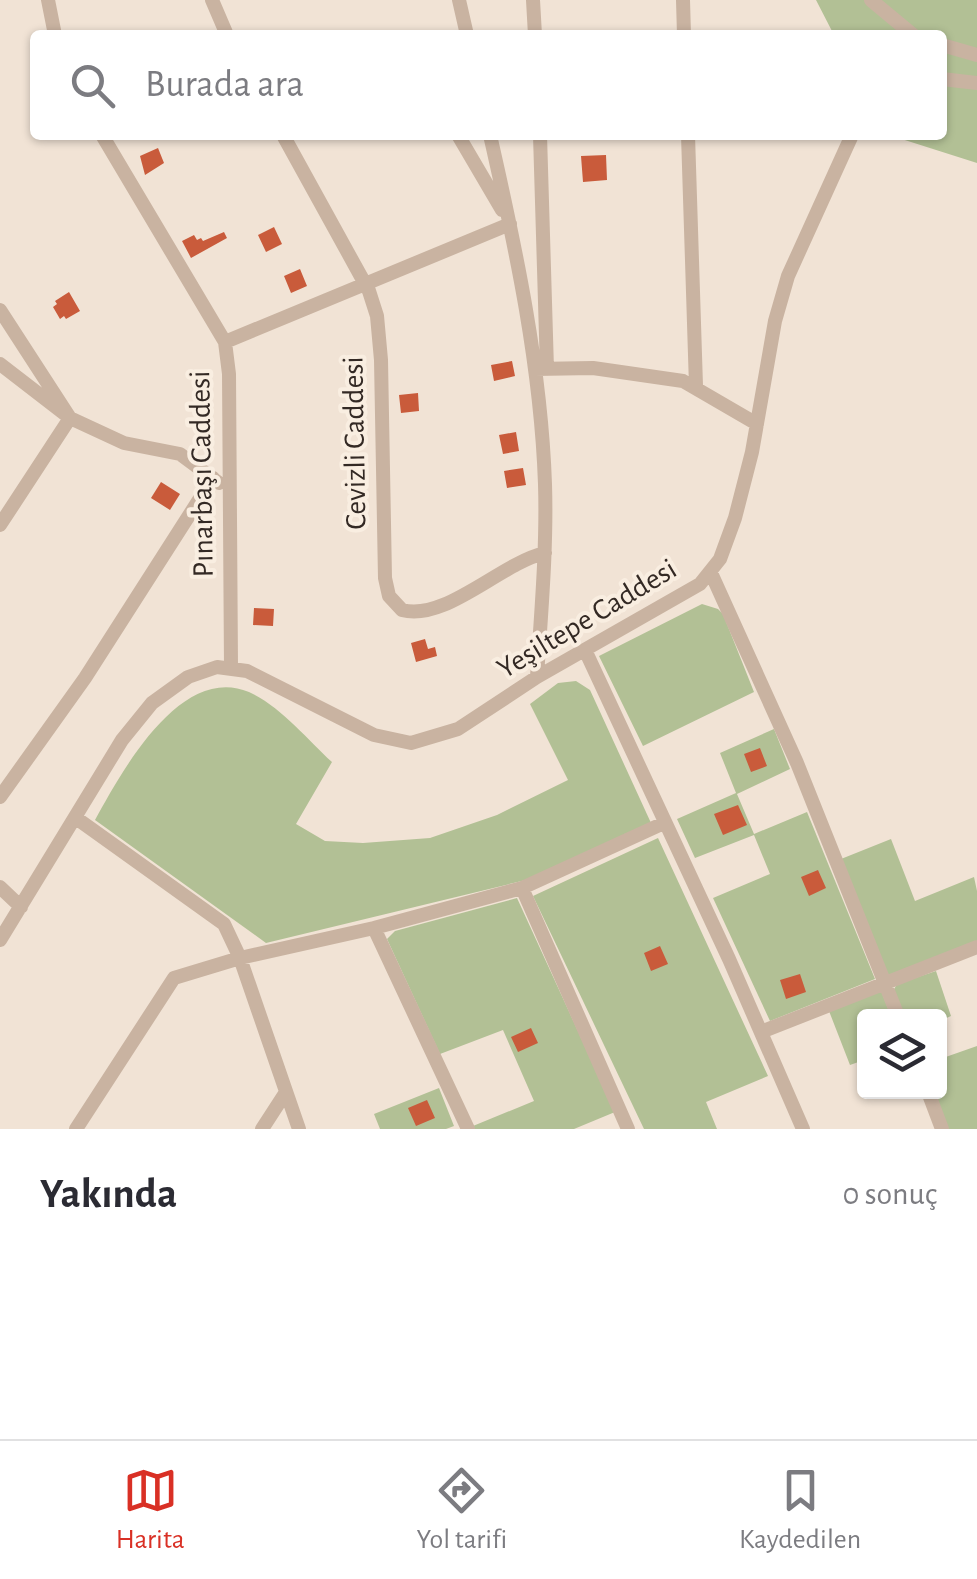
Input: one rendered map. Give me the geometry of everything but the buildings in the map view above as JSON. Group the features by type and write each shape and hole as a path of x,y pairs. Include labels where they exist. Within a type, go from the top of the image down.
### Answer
{"street":[{"path":"48,0 55,30"},
{"path":"212,0 226,30"},
{"path":"459,0 466,30"},
{"path":"533,0 535,30"},
{"path":"683,0 684,30"},
{"path":"871,0 907,30"},
{"path":"947,47 977,54"},
{"path":"947,80 977,83"},
{"name":"Pınarbaşı Caddesi","path":"105,140 225,342 229,374 232,666"},
{"name":"Cevizli Caddesi","path":"286,140 366,284 377,316 382,360 385,578 389,596 402,610 428,611 520,561 544,553"},
{"path":"461,140 510,224"},
{"path":"491,140 541,369"},
{"path":"536,677 545,472 540,140"},
{"path":"688,140 696,386"},
{"name":"Yeşiltepe Caddesi","path":"232,666 264,678 374,735 412,743 458,728 536,677 686,594 720,559 758,424 782,292 850,140"},
{"path":"225,342 510,224"},
{"path":"0,310 70,418"},
{"path":"0,364 70,418 124,443 180,454 230,494"},
{"path":"541,369 630,372 696,386 758,424"},
{"path":"0,524 70,418"},
{"path":"0,797 85,678 214,478"},
{"path":"710,573 796,763 895,1009"},
{"path":"584,650 802,1129"},
{"path":"0,940 122,740 152,703 188,677 232,666"},
{"path":"76,818 224,924 240,958 299,1129"},
{"path":"76,1129 174,978 522,888 664,823"},
{"path":"0,888 21,907"},
{"path":"522,888 628,1129"},
{"path":"374,928 468,1129"},
{"path":"761,1032 977,947"},
{"path":"262,1129 286,1092"},
{"path":"931,1099 942,1129"}],"green space":[{"path":"816,0 977,0 977,163 905,140 947,140 947,30 831,30"},
{"path":"702,604 723,614 754,692 643,746 599,656"},
{"path":"576,681 590,690 651,823 526,880 266,943 95,820 120,776 156,728 177,707 199,693 224,687 249,692 272,706 332,762 296,824 325,841 363,843 430,838 497,815 568,780 530,704 558,683"},
{"path":"774,729 790,769 737,794 754,834 807,812 875,979 770,1021 713,898 770,874 754,835 695,858 677,819 736,793 720,753"},
{"path":"658,838 768,1076 706,1102 717,1129 644,1129 533,896"},
{"path":"891,839 915,901 974,877 977,942 889,977 841,859"},
{"path":"517,898 615,1112 574,1129 474,1129 473,1126 534,1101 503,1030 440,1054 387,939 395,931"},
{"path":"936,971 951,1016 947,1018 947,1009 899,1009 892,993 897,984"},
{"path":"875,991 882,993 888,1009 857,1009 857,1062 850,1065 829,1011"},
{"path":"977,1046 977,1129 948,1129 936,1099 947,1099 947,1057"},
{"path":"439,1088 454,1126 380,1129 374,1114"}]}
